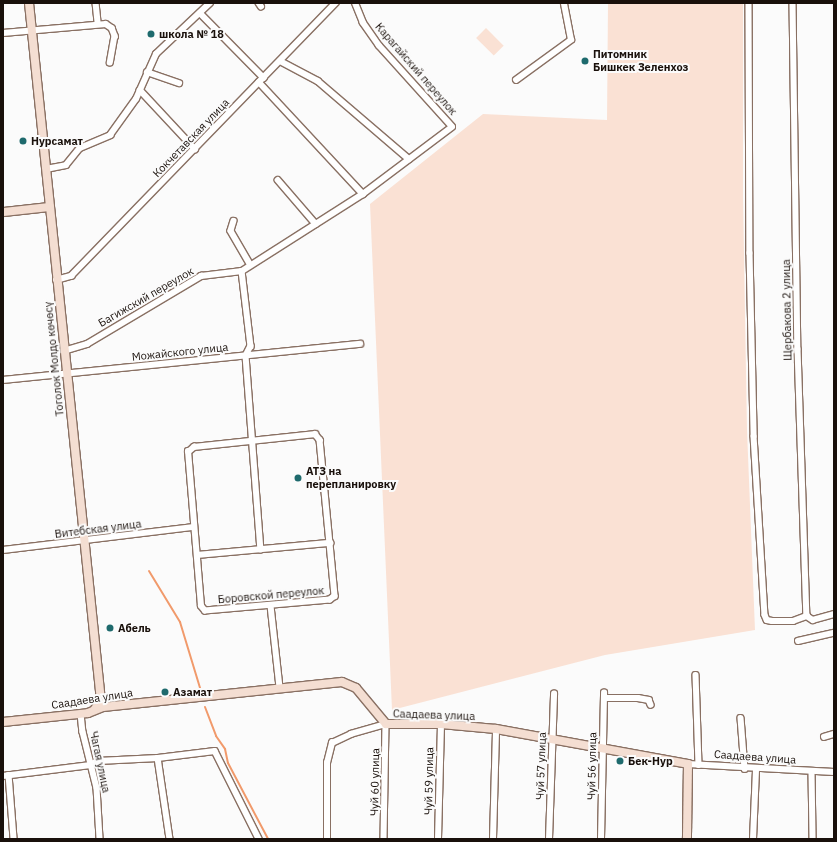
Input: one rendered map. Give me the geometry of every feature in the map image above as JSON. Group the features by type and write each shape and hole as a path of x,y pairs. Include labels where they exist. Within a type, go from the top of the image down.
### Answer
{"main road":[{"name":"Тоголок Молдо көчөсү","path":"29,3 56,280 101,701 94,710"},
{"path":"3,212 50,207"},
{"name":"Саадаева улица","path":"3,722 81,714 103,707 342,682 356,688 386,724 441,724 496,729 603,747 688,764"},
{"path":"687,839 688,764"}],"street":[{"path":"96,3 98,23"},
{"path":"46,169 66,165 80,148 110,135 136,99 156,54 210,3"},
{"name":"Карагайский переулок","path":"356,3 363,23 379,46 452,126"},
{"path":"516,80 571,40 564,3"},
{"path":"749,3 750,253 753,428 765,615 767,620 793,621 807,616 813,620 834,614"},
{"name":"Щербакова 2 улица","path":"793,3 798,334 807,616"},
{"name":"Кокчетавская улица","path":"56,280 71,276 264,78 333,4"},
{"path":"200,13 264,78"},
{"path":"3,33 98,23 108,25 114,32 110,63"},
{"path":"280,61 318,81 409,158"},
{"path":"147,72 179,83"},
{"path":"259,82 363,194"},
{"path":"140,90 195,149"},
{"name":"Багижский переулок","path":"64,350 87,344 201,276 242,271 363,194 452,126"},
{"path":"278,180 316,224"},
{"path":"234,221 231,231 251,265"},
{"path":"242,271 251,346 246,356 261,549"},
{"name":"Можайского улица","path":"3,380 360,344"},
{"name":"Боровской переулок","path":"315,434 320,438 335,593 333,599 205,611 201,606 194,527 188,452 194,447 315,434"},
{"name":"Витебская улица","path":"3,550 194,527"},
{"path":"197,555 330,543"},
{"path":"271,606 280,688"},
{"path":"798,642 834,633"},
{"path":"696,675 699,765"},
{"name":"Чуй 57 улица","path":"549,839 554,694"},
{"name":"Чуй 56 улица","path":"601,839 604,696 650,700 651,705"},
{"name":"Чагая улица","path":"81,714 90,765 97,788 100,839"},
{"path":"741,718 745,769"},
{"path":"327,839 327,763 332,743 351,734 386,724"},
{"name":"Чуй 60 улица","path":"384,839 386,724"},
{"name":"Чуй 59 улица","path":"438,839 441,724"},
{"path":"494,839 496,729"},
{"path":"824,737 834,734"},
{"path":"14,839 6,776 90,765 98,760 158,758 215,751 259,839"},
{"path":"158,758 170,839"},
{"name":"Саадаева улица","path":"688,764 756,770 834,772"},
{"path":"753,839 756,770"},
{"path":"812,772 813,839"}],"shaded area":[{"path":"608,3 743,3 743,196 747,430 755,630 605,655 392,710 370,204 483,114 607,120"},
{"path":"486,28 504,46 494,56 476,38"}],"waterway":[{"path":"149,571 180,622 200,688"},
{"path":"205,707 216,736 225,749 228,763 268,839"}],"place":[{"name":"школа № 18","path":"151,34"},
{"name":"Питомник Бишкек Зеленхоз","path":"585,61"},
{"name":"Нурсамат","path":"23,141"},
{"name":"АТЗ на перепланировку","path":"298,478"},
{"name":"Абель","path":"110,628"},
{"name":"Азамат","path":"165,692"},
{"name":"Бек-Нур","path":"620,761"}]}
